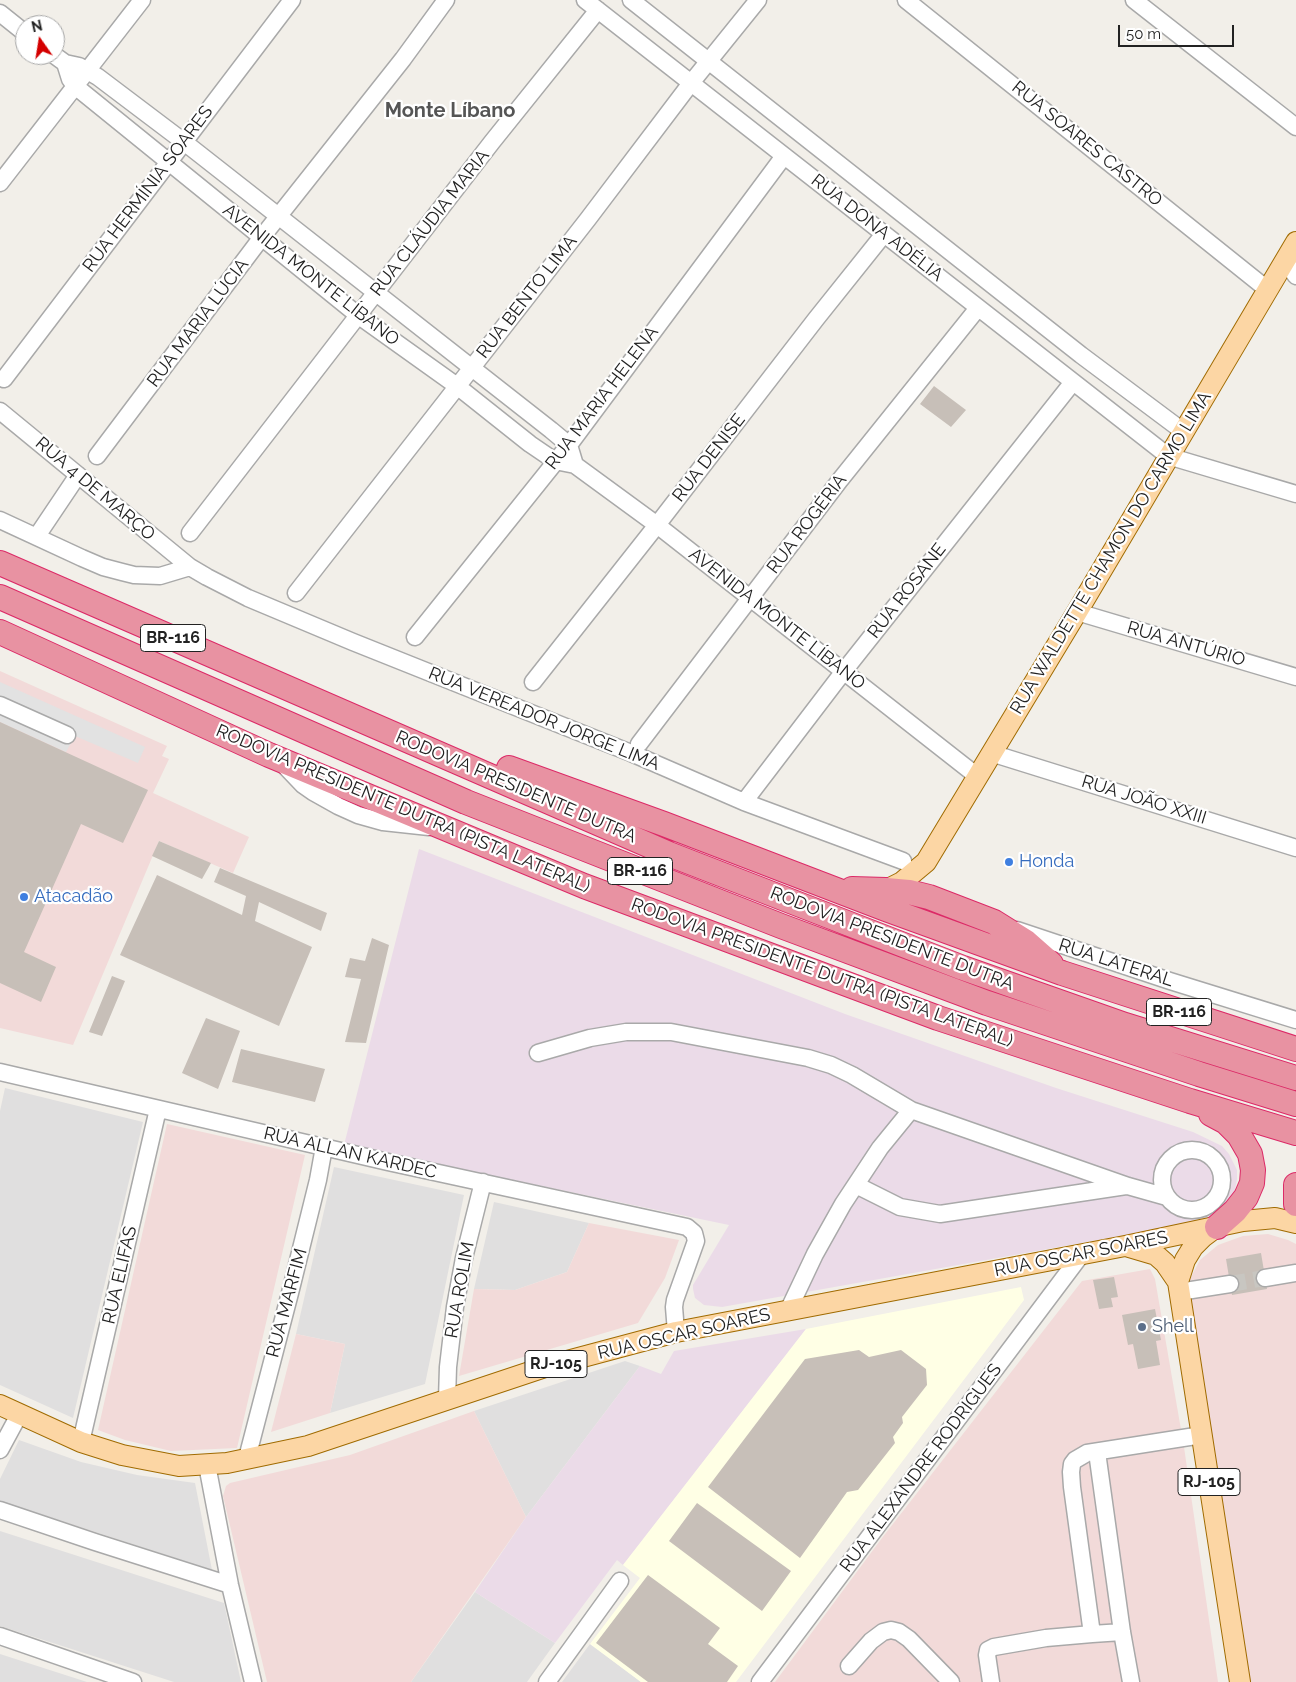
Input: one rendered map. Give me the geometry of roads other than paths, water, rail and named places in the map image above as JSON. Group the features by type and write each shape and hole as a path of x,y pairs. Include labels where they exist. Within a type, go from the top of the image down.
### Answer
{"highway":[{"name":"RODOVIA PRESIDENTE DUTRA","path":"0,563 669,854 963,968 1125,1025 1296,1078"},
{"name":"RODOVIA PRESIDENTE DUTRA","path":"0,597 466,802 781,926 987,1003 1199,1074 1296,1104"},
{"name":"RODOVIA PRESIDENTE DUTRA (PISTA LATERAL)","path":"0,632 278,758 584,886 938,1018 1190,1101 1296,1133"},
{"name":"BR-116","path":"346,714 627,810 1062,973 1296,1049"},
{"path":"826,886 909,892 929,897 994,922 1026,942 1062,973"},
{"path":"1190,1101 1226,1122 1245,1143 1252,1162 1252,1183 1246,1197 1235,1212 1217,1227"},
{"path":"1296,1185 1296,1204"}],"main road":[{"name":"RUA WALDETTE CHAMON DO CARMO LIMA","path":"929,897 923,888 922,881 926,862 1268,290 1290,268 1296,242"},
{"name":"RUA WALDETTE CHAMON DO CARMO LIMA","path":"886,890 894,888 926,862"},
{"name":"RUA OSCAR SOARES","path":"0,1405 81,1442 122,1455 180,1466 207,1465 308,1446 545,1367 676,1332 1266,1218 1296,1223"},
{"path":"1179,1287 1185,1260 1193,1247 1217,1227"},
{"name":"RJ-105","path":"1125,1246 1156,1256 1165,1263 1179,1287 1240,1682"}],"street":[{"path":"0,183 142,0"},
{"name":"RUA HERMÍNIA SOARES","path":"4,379 292,0"},
{"name":"RUA MARIA LÚCIA","path":"97,456 262,237 403,60 446,0"},
{"name":"RUA DONA ADÉLIA","path":"631,0 1081,355 1184,432"},
{"name":"RUA BENTO LIMA","path":"296,593 472,369 691,83 758,0"},
{"name":"RUA SOARES CASTRO","path":"906,0 1268,290"},
{"path":"1134,0 1296,127"},
{"name":"RUA DONA ADÉLIA","path":"592,5 1168,456"},
{"name":"RUA CLÁUDIA MARIA","path":"190,533 492,142 592,5"},
{"path":"0,13 15,25"},
{"name":"AVENIDA MONTE LÍBANO","path":"65,61 87,70 184,142 568,445"},
{"name":"AVENIDA MONTE LÍBANO","path":"62,65 75,86 359,316 458,386 530,444 555,461 575,465 657,525 977,776"},
{"name":"RUA MARIA HELENA","path":"415,637 568,445 784,156"},
{"name":"RUA DENISE","path":"533,682 884,234"},
{"name":"RUA ROGÉRIA","path":"639,744 840,480 978,308"},
{"name":"RUA ROSANE","path":"744,802 844,670 1073,382"},
{"name":"RUA 4 DE MARÇO","path":"0,411 190,568"},
{"path":"568,445 575,465"},
{"path":"1168,456 1296,494"},
{"path":"37,536 78,476"},
{"path":"0,520 103,567 134,575 160,576 190,568"},
{"name":"RUA VEREADOR JORGE LIMA","path":"190,568 248,598 300,620 631,753 744,802 903,861"},
{"name":"RUA ANTÚRIO","path":"1077,612 1296,677"},
{"path":"0,706 67,735"},
{"name":"RUA JOÃO XXIII","path":"991,753 1296,848"},
{"name":"RUA LATERAL","path":"994,922 1170,981 1296,1020"},
{"path":"538,1053 590,1038 626,1032 671,1032 808,1058 831,1065 852,1075 911,1110 1128,1186 1167,1197"},
{"name":"RUA ALLAN KARDEC","path":"0,1072 324,1147 688,1227 696,1237 693,1251 680,1282 675,1300 676,1332"},
{"name":"RUA ELIFAS","path":"81,1442 158,1109"},
{"path":"788,1311 814,1254 856,1185 880,1148 911,1110"},
{"name":"RUA MARFIM","path":"247,1458 318,1180 324,1147"},
{"name":"RUA ROLIM","path":"447,1399 448,1367 455,1307 464,1258 483,1182"},
{"path":"856,1185 900,1206 940,1214 1128,1186"},
{"name":"RUA ALEXANDRE RODRIGUES","path":"760,1682 1081,1254"},
{"path":"1265,1278 1296,1273"},
{"path":"1179,1287 1230,1284"},
{"path":"0,1450 20,1414"},
{"path":"1092,1634 1076,1519 1071,1472 1072,1464 1080,1456 1087,1453 1202,1435"},
{"path":"1098,1452 1122,1632 1131,1682"},
{"path":"207,1465 230,1585 253,1682"},
{"path":"0,1510 230,1585"},
{"path":"547,1682 620,1581"},
{"path":"849,1666 870,1640 883,1632 891,1630 899,1632 910,1639 951,1682"},
{"path":"991,1682 987,1655 988,1650 994,1647 1046,1638 1122,1632"},
{"path":"0,1636 134,1682"}],"tunnel":[{"path":"1230,1284 1265,1278"}],"place":[{"name":"Honda","path":"1009,862"},
{"name":"Atacadão","path":"24,897"},
{"name":"Shell","path":"1142,1327"}],"district":[{"name":"Monte Líbano","path":"450,111"}]}
